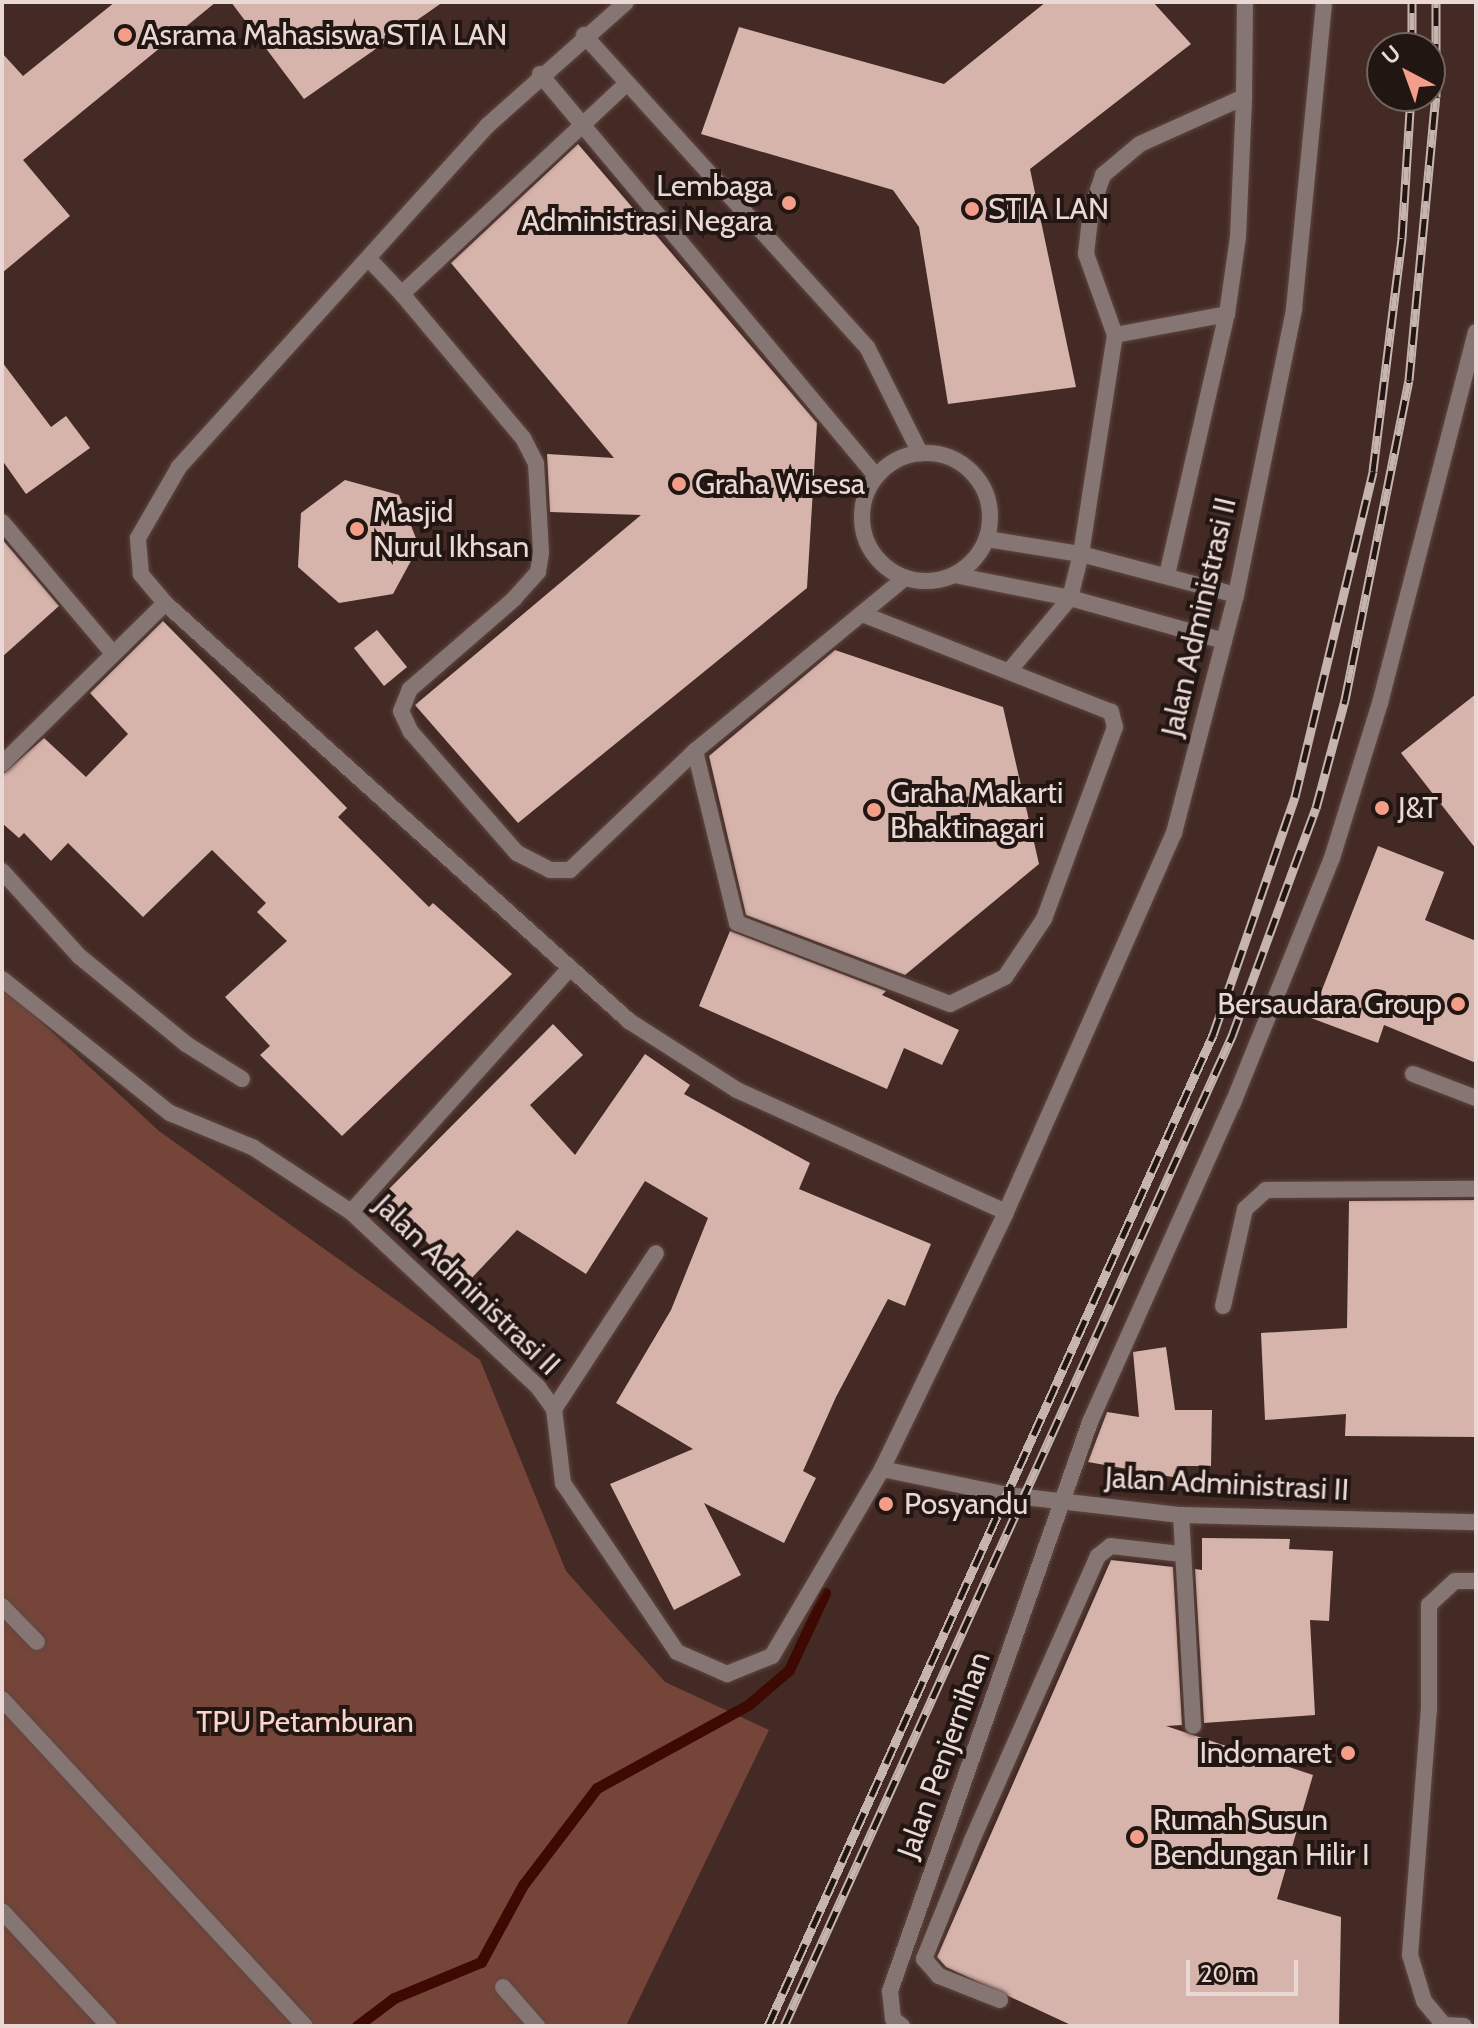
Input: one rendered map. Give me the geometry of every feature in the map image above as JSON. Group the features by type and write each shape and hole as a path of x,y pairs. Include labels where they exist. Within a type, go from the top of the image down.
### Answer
{"street":[{"path":"626,2 540,74 179,467 138,538 141,574 165,603 629,1021 737,1090 1006,1212"},
{"path":"1167,575 1227,314 1238,237 1245,2"},
{"name":"Jalan Administrasi II","path":"2,979 170,1113 254,1148 351,1212 554,1409 563,1483 659,1632 677,1652 727,1674 772,1656 882,1469 1006,1212 1174,833 1236,595 1294,309 1324,2"},
{"path":"584,35 624,86 867,347 920,453"},
{"path":"540,74 583,120 876,476"},
{"path":"402,294 583,120 624,86"},
{"path":"1010,670 1070,598 1081,554 1115,335 1086,254 1103,175 1140,144 1244,97"},
{"path":"369,259 523,438 536,463 541,553 538,572 514,599 410,689 401,711 411,732 517,853 550,870 570,870 695,751 905,578 954,575 1070,598 1224,641"},
{"path":"1115,335 1227,314"},
{"name":"Jalan Penjernihan","path":"902,2026 893,2019 890,1991 1065,1501 1090,1422 1233,1103 1332,858 1380,703 1476,332"},
{"path":"905,578 868,547 861,523 864,498 876,476 896,460 920,453 945,456 976,478 990,513 987,539 954,575"},
{"path":"2,522 111,651"},
{"path":"987,539 1081,554 1236,595"},
{"path":"2,764 111,651 165,603"},
{"path":"695,751 737,923 950,1004 1005,977 1044,919 1115,727 1111,712 862,614"},
{"path":"2,871 79,956 186,1044 242,1079"},
{"path":"351,1212 569,969"},
{"path":"1413,1074 1476,1098"},
{"path":"1223,1306 1245,1209 1266,1190 1476,1189"},
{"path":"554,1409 656,1253"},
{"name":"Jalan Administrasi II","path":"882,1469 1065,1501 1181,1515 1476,1522"},
{"path":"1181,1515 1193,1726"},
{"path":"1000,2000 939,1976 924,1959 972,1840 1098,1556 1111,1546 1181,1554"},
{"path":"1464,2026 1444,2025 1424,2001 1410,1955 1429,1710 1429,1605 1455,1581 1476,1581"},
{"path":"2,1606 37,1642"},
{"path":"2,1699 305,2026"},
{"path":"2,1911 109,2026"},
{"path":"503,1987 537,2026"}],"green space":[{"name":"TPU Petamburan","path":"2,986 159,1131 480,1360 566,1571 665,1682 769,1730 626,2026 2,2026"}],"building":[{"path":"115,2 216,2 23,160 70,216 2,273 2,53 23,76"},
{"path":"231,2 443,2 304,99"},
{"name":"STIA LAN","path":"1046,2 1153,2 1191,44 1030,169 1076,387 948,404 919,227 893,190 701,134 739,27 944,84"},
{"name":"Graha Wisesa","path":"578,144 817,423 807,588 518,823 415,705 641,515 550,512 547,454 614,458 451,263"},
{"path":"2,362 51,427 66,416 90,448 26,494 2,460"},
{"name":"Masjid Nurul Ikhsan","path":"345,480 399,495 419,546 393,594 339,603 298,567 301,513"},
{"path":"2,539 59,606 2,657"},
{"path":"163,621 347,808 338,817 429,907 433,903 512,974 342,1136 260,1055 270,1046 225,997 287,941 257,912 266,903 212,850 143,917 68,843 51,861 24,833 19,838 2,823 2,775 44,738 86,777 128,734 90,693"},
{"path":"377,630 407,667 384,686 354,648"},
{"name":"Graha Makarti Bhaktinagari","path":"835,650 1003,707 1039,864 905,975 746,915 709,756"},
{"path":"1476,694 1476,849 1401,753"},
{"path":"1378,846 1444,872 1425,920 1476,941 1476,1063 1384,1025 1378,1043 1311,1018"},
{"path":"730,931 886,991 882,995 959,1030 942,1065 904,1048 887,1089 699,1006"},
{"path":"553,1024 583,1055 530,1105 575,1155 645,1054 690,1085 684,1094 810,1163 799,1189 931,1244 905,1306 888,1299 836,1397 803,1471 816,1478 784,1543 704,1503 741,1575 674,1610 610,1484 693,1449 616,1403 671,1310 708,1218 645,1181 586,1274 517,1230 467,1283 382,1196"},
{"path":"1476,1200 1476,1437 1345,1436 1346,1414 1265,1420 1261,1333 1347,1328 1349,1201"},
{"path":"1166,1347 1175,1410 1212,1410 1211,1466 1180,1466 1178,1478 1088,1462 1107,1412 1139,1417 1133,1352"},
{"path":"1202,1538 1290,1539 1289,1549 1333,1551 1329,1621 1310,1620 1315,1715 1204,1723 1195,1569 1202,1570"},
{"name":"Rumah Susun Bendungan Hilir I","path":"1111,1560 1173,1567 1182,1725 1166,1726 1313,1775 1277,1899 1341,1917 1339,2026 1073,2026 946,1967 937,1957"}],"waterway":[{"path":"357,2026 394,1998 481,1962 523,1885 597,1788 748,1705 789,1670 825,1593"}],"railway":[{"path":"1412,2 1412,32"},
{"path":"784,2026 1232,1036 1316,808 1345,700 1409,380 1436,97 1436,2"},
{"path":"768,2026 1213,1035 1295,797 1373,471 1402,238 1410,112"}],"place":[{"name":"Asrama Mahasiswa STIA LAN","path":"125,35"},
{"name":"Lembaga Administrasi Negara","path":"789,203"},
{"name":"STIA LAN","path":"972,209"},
{"name":"Graha Wisesa","path":"679,484"},
{"name":"Masjid Nurul Ikhsan","path":"357,529"},
{"name":"J&T","path":"1382,808"},
{"name":"Graha Makarti Bhaktinagari","path":"874,810"},
{"name":"Bersaudara Group","path":"1458,1004"},
{"name":"Posyandu","path":"886,1504"},
{"name":"Indomaret","path":"1348,1753"},
{"name":"Rumah Susun Bendungan Hilir I","path":"1137,1837"}]}
